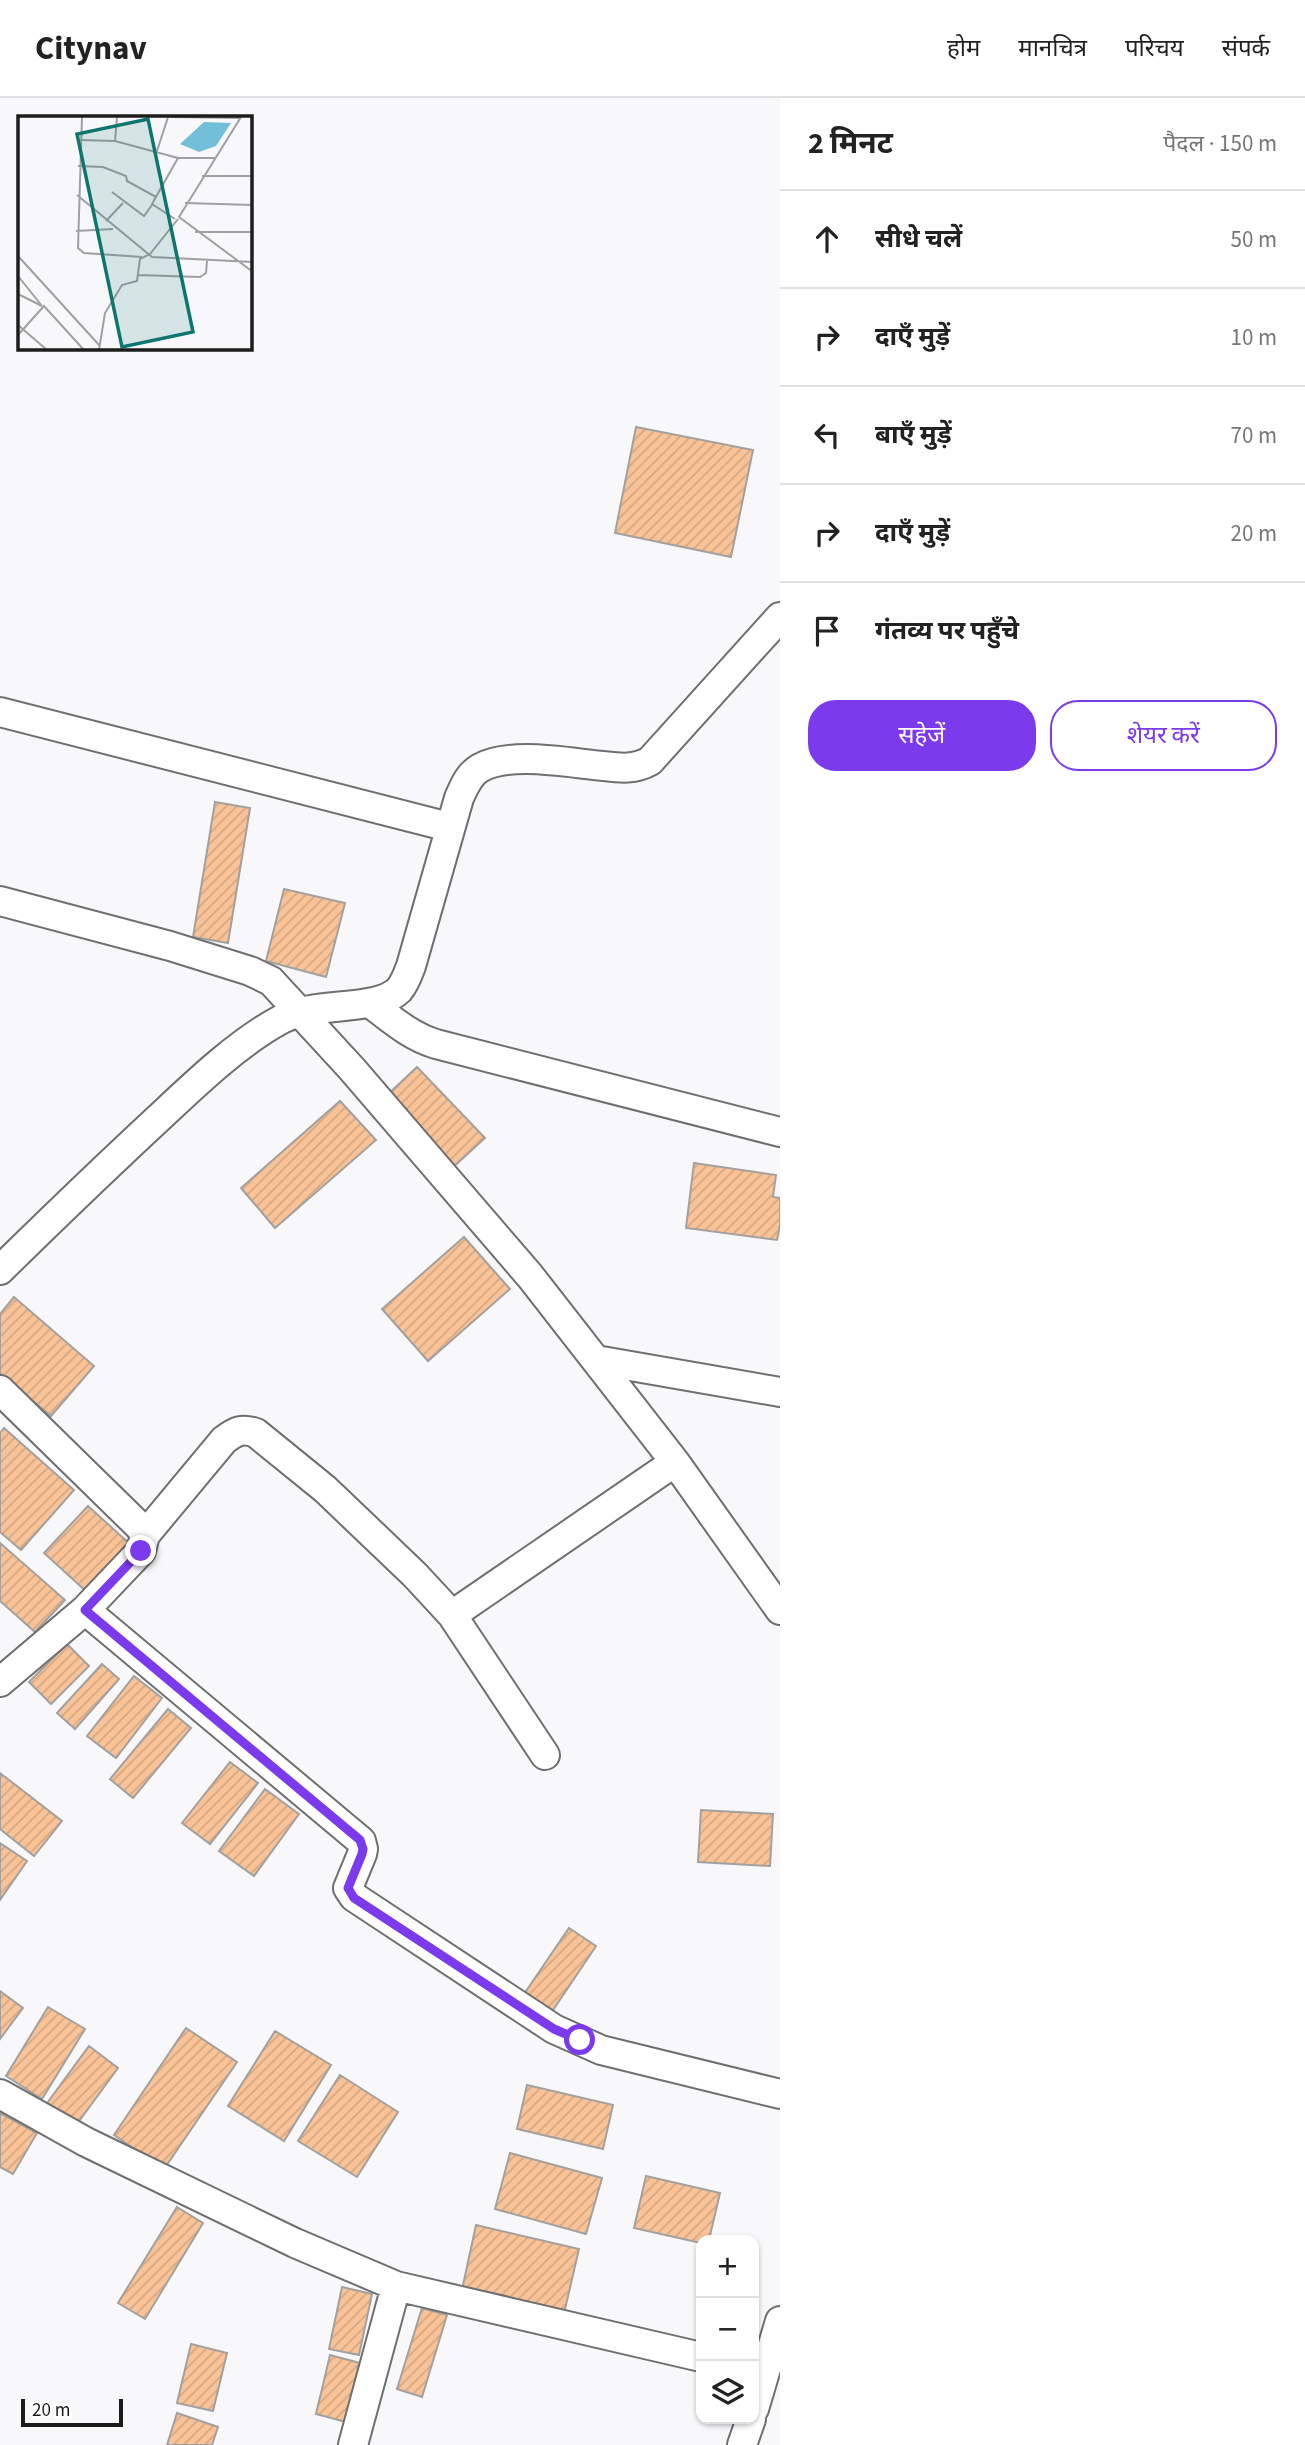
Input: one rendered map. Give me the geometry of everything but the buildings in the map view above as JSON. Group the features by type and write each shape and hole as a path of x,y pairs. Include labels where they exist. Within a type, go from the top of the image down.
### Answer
{"street":[{"path":"0,1270 81,1189 214,1067 280,1020 297,1012 333,1005 370,1003 398,991 411,966 449,827 468,780 478,769 497,761 528,760 634,768 650,761 780,617"},
{"path":"0,712 449,827"},
{"path":"0,901 170,946 250,971 271,981 352,1069 530,1276 675,1462 780,1610"},
{"path":"370,1003 421,1040 780,1132"},
{"path":"596,1360 780,1392"},
{"path":"0,1390 140,1527 145,1535 145,1544 141,1551 85,1610 0,1682"},
{"path":"145,1535 225,1440 235,1431 256,1433 325,1489 415,1575 452,1615 545,1755"},
{"path":"452,1615 675,1462"},
{"path":"85,1610 360,1840 362,1854 348,1888 354,1898 554,2029 601,2050 780,2094"},
{"path":"0,2094 110,2154 295,2243 396,2286 696,2356"},
{"path":"353,2445 396,2286"},
{"path":"760,2371 780,2320"},
{"path":"743,2445 749,2424"}],"route":[{"path":"141,1551 85,1610 360,1840 362,1854 348,1888 354,1898 554,2029 580,2040"}]}
